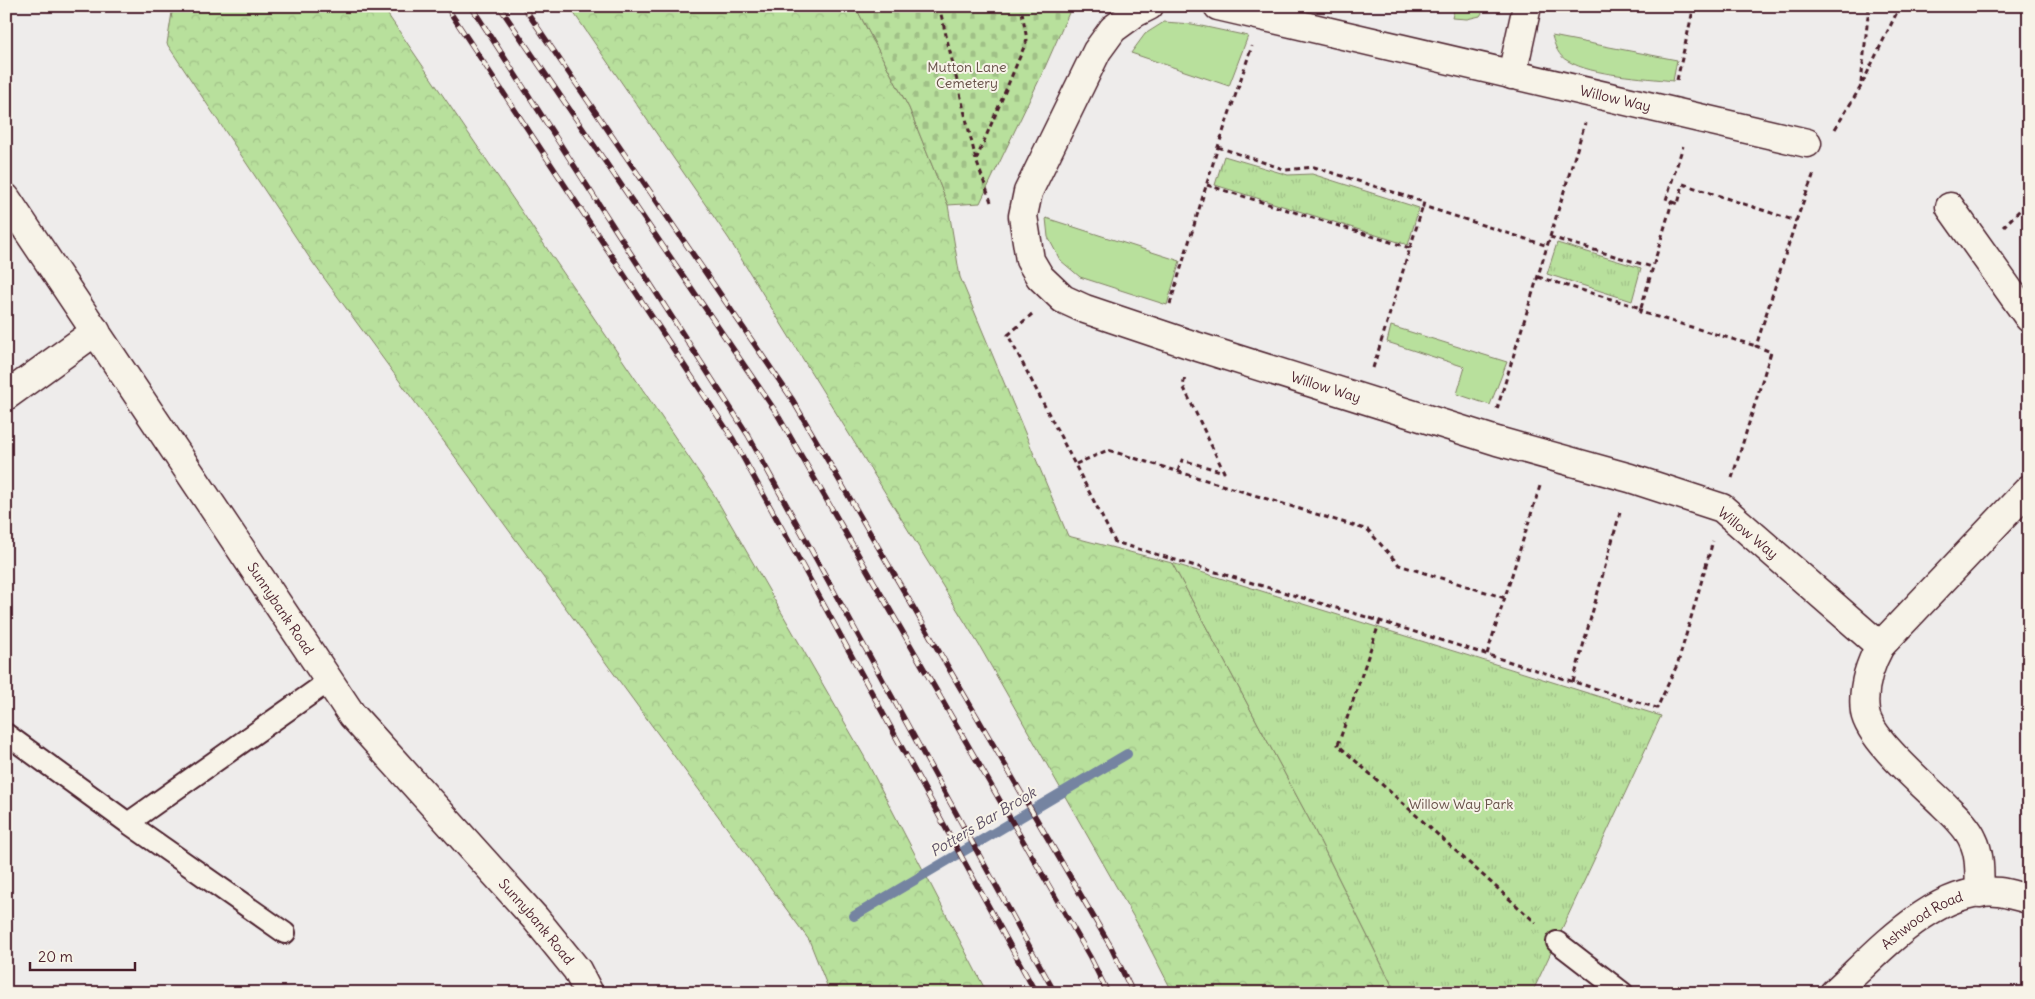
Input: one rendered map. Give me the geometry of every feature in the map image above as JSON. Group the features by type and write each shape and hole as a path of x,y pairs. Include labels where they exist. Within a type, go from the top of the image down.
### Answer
{"street":[{"name":"Willow Way","path":"1149,6 1134,13 1113,29 1097,51 1028,192 1022,216 1030,260 1040,277 1052,291 1063,299 1085,309 1161,335 1488,438 1630,478 1722,508 1880,646"},
{"name":"Willow Way","path":"1218,6 1680,115 1812,154"},
{"path":"1512,76 1527,6"},
{"name":"Sunnybank Road","path":"6,198 352,715 536,918 578,985"},
{"path":"1950,207 2029,318"},
{"path":"6,396 96,331"},
{"path":"1980,893 1976,848 1968,831 1888,750 1870,725 1865,713 1866,687 1869,668 1880,646 2029,490"},
{"name":"Ashwood Road","path":"1834,993 1913,921 1944,902 1962,896 1998,892 2029,899"}],"lane":[{"path":"128,823 329,681"},
{"path":"6,734 285,934"},
{"path":"1557,942 1623,993"}],"path":[{"path":"939,6 976,160 997,216 1022,216"},
{"path":"976,160 1027,40 1021,6"},
{"path":"1694,6 1680,115 1666,200 1678,204 1683,184 1796,221"},
{"path":"1860,88 1869,6"},
{"path":"1834,130 1860,88 1900,6"},
{"path":"1161,335 1218,147 1262,17"},
{"path":"1488,438 1594,94"},
{"path":"1218,147 1286,170 1314,167 1424,202 1364,398"},
{"path":"1756,346 1796,221 1812,154"},
{"path":"1207,185 1410,248"},
{"path":"1008,335 1076,464 1114,542 1380,621 1657,708 1678,663 1722,508 1771,352 1640,312 1672,202"},
{"path":"1423,206 1548,246"},
{"path":"1550,237 1652,267"},
{"path":"1538,277 1641,308"},
{"path":"1178,471 1182,460 1224,472 1183,386 1192,344"},
{"path":"1076,464 1108,450 1368,530 1399,565 1505,598"},
{"path":"1487,654 1549,456"},
{"path":"1573,682 1630,478"},
{"path":"1380,621 1338,744 1557,942"}],"green space":[{"path":"173,6 382,6 713,493 864,756 987,993 830,993 809,940 313,263 167,44"},
{"path":"569,6 855,6 909,108 948,205 960,277 1068,536 1172,563 1309,819 1396,993 1173,993 1137,923 979,645 729,239"},
{"name":"Mutton Lane Cemetery","path":"855,6 1072,6 1042,74 980,203 948,205 909,108"},
{"path":"1455,6 1487,6 1480,16 1467,19 1452,18"},
{"path":"1164,22 1192,24 1248,36 1229,86 1131,53 1145,34"},
{"path":"1552,36 1677,60 1673,81 1604,73 1578,66 1559,54"},
{"path":"1224,156 1288,175 1312,174 1419,208 1408,245 1215,185"},
{"path":"1046,218 1180,261 1167,305 1080,277 1060,260 1048,237"},
{"path":"1557,243 1641,268 1632,301 1547,274"},
{"path":"1391,326 1507,362 1490,405 1457,394 1465,367 1387,342"},
{"name":"Willow Way Park","path":"1172,563 1661,716 1532,993 1396,993 1309,819"}],"waterway":[{"name":"Potters Bar Brook","path":"854,916 1127,754"}],"railway":[{"path":"446,6 733,439 1036,993"},
{"path":"471,6 748,435 1055,993"},
{"path":"499,6 776,412 1090,957 1108,993"},
{"path":"523,6 792,399 1111,947 1133,993"}]}
